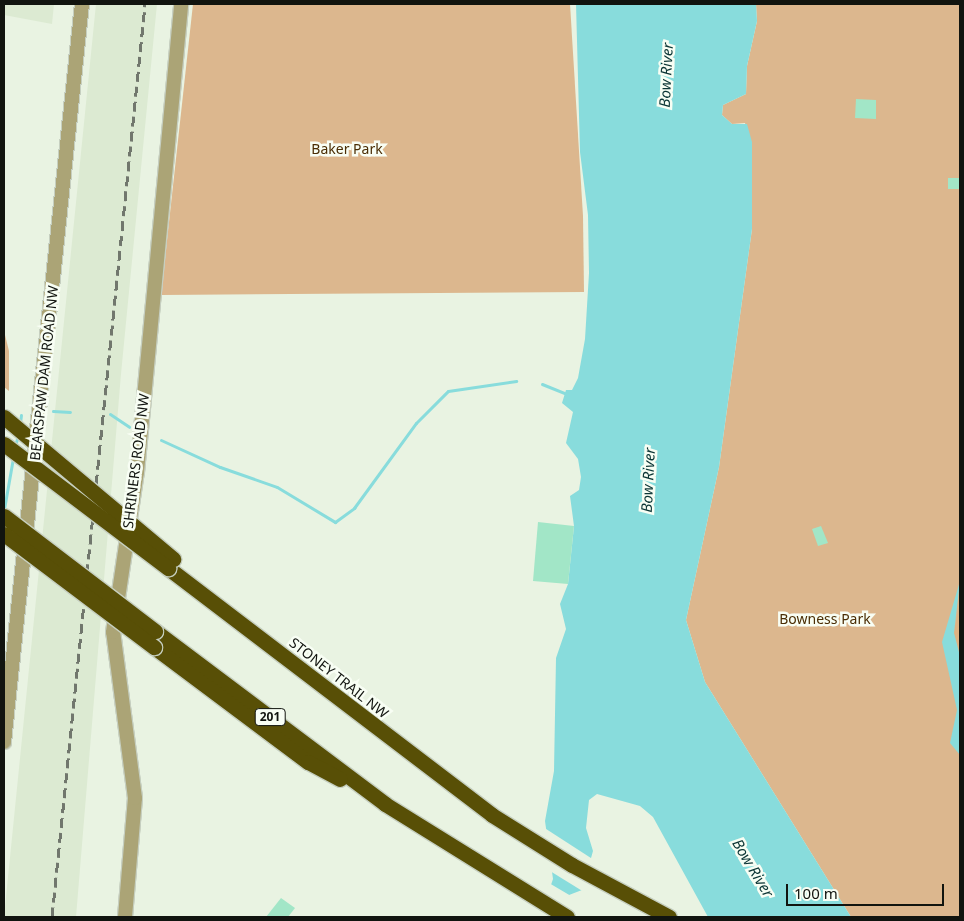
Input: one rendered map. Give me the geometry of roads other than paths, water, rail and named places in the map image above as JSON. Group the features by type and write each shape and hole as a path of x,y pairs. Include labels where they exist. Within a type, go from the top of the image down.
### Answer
{"highway":[{"path":"4,417 171,564"},
{"name":"STONEY TRAIL NW","path":"4,444 171,564 257,635 464,795 572,865 669,917"},
{"name":"201","path":"4,516 385,804 566,917"},
{"path":"4,534 308,762 385,804"}],"street":[{"name":"BEARSPAW DAM ROAD NW","path":"4,742 82,4"},
{"name":"SHRINERS ROAD NW","path":"125,917 135,798 113,632 137,472 180,4"}],"water":[{"name":"Bow River","path":"576,4 756,4 757,21 747,66 746,94 723,105 722,115 732,124 747,124 752,142 752,229 719,467 686,620 705,682 851,917 708,917 653,817 640,806 597,794 589,800 586,828 593,851 582,890 556,900 540,917 553,879 545,821 554,771 556,658 566,629 560,604 568,584 574,526 570,496 579,490 581,477 578,459 566,443 573,412 562,403 566,390 572,390 578,378 585,339 589,273 588,215 580,152"},
{"path":"960,581 954,633 960,656 960,755 950,743 957,710 942,642"}],"waterway":[{"path":"161,440 220,467 277,487 335,522 354,508 416,423 448,391 516,381"},
{"path":"542,384 569,395"},
{"path":"53,411 70,412"},
{"path":"110,414 129,427"},
{"path":"20,423 21,415"},
{"path":"15,447 18,434"},
{"path":"4,509 13,458"}],"railway":[{"path":"52,917 145,4"}],"park label":[{"name":"Baker Park","path":"347,149"},
{"name":"Bowness Park","path":"825,619"}]}
